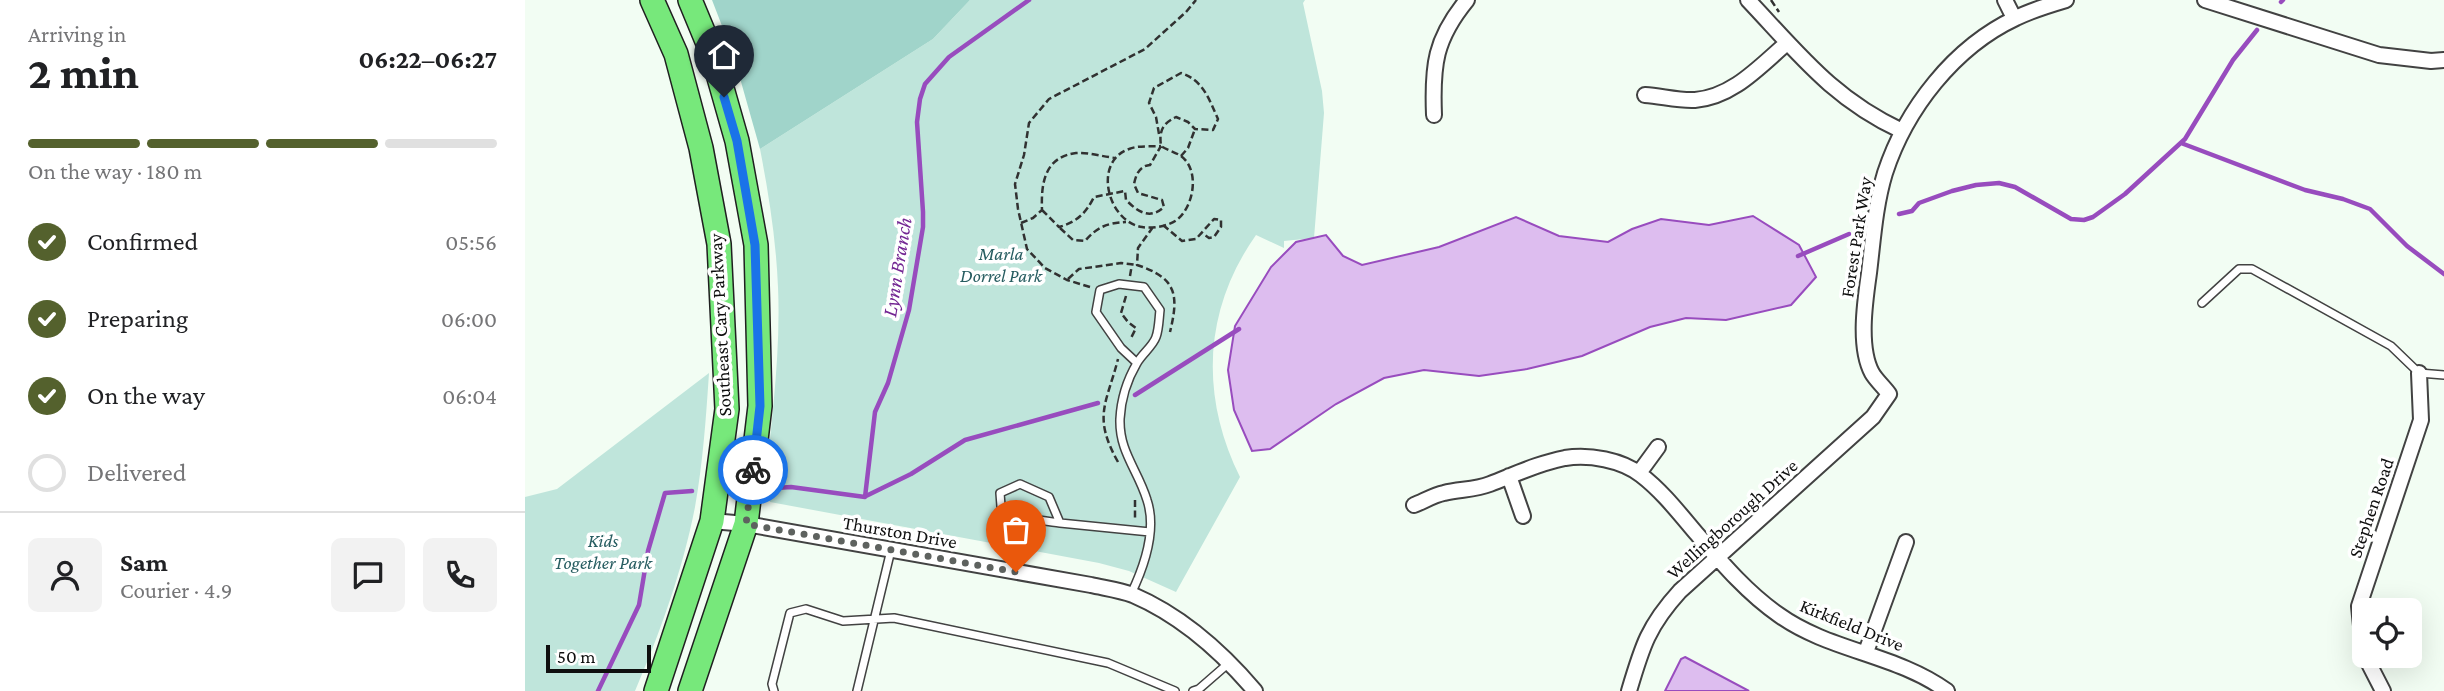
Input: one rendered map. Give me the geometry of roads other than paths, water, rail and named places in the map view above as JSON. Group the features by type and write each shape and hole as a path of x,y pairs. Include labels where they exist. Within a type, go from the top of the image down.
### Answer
{"main road":[{"name":"Southeast Cary Parkway","path":"652,0 676,54 701,148 720,254 727,409 712,521 656,691"},
{"name":"Southeast Cary Parkway","path":"690,0 712,53 737,141 755,245 760,406 746,524 690,691"}],"street":[{"path":"1434,114 1433,76 1440,45 1452,18 1467,0"},
{"path":"1748,0 1823,80 1842,96 1902,131"},
{"path":"2005,0 2014,18"},
{"name":"Forest Park Way","path":"1889,394 1871,372 1863,321 1876,211 1885,173 1902,131 1927,92 1973,46 2014,18 2066,0"},
{"path":"2205,0 2379,55 2444,60"},
{"path":"1645,95 1695,100 1722,94 1787,43"},
{"name":"Stephen Road","path":"2362,598 2421,421 2419,373"},
{"name":"Wellingborough Drive","path":"1629,691 1641,649 1653,623 1680,591 1873,417 1889,394"},
{"path":"1414,505 1441,493 1473,489 1532,466 1566,458 1588,457 1640,473 1658,447"},
{"name":"Kirkfield Drive","path":"1640,473 1677,509 1718,558 1759,599 1781,616 1805,630 1907,667 1947,691"},
{"path":"1509,476 1523,516"},
{"name":"Thurston Drive","path":"712,521 746,524 1091,584 1131,594 1184,624 1209,642 1255,691"},
{"path":"1866,652 1906,542"},
{"name":"Stephen Road","path":"2371,668 2383,691"}],"lane":[{"path":"2202,303 2239,269 2252,269 2391,346 2419,373 2444,375"},
{"path":"1131,594 1142,569 1150,532 1148,502 1124,452 1120,418 1124,393 1137,363 1156,337 1160,310 1144,287 1119,284 1100,290 1096,312 1121,348 1137,363"},
{"path":"1060,523 1049,497 1020,484 1000,493 1001,506 1028,519 1060,523 1150,532"},
{"path":"857,691 891,550"},
{"path":"774,691 772,684 790,613 806,609 843,621 894,618 1108,663 1175,691"},
{"path":"1197,690 1230,662"}],"waterway":[{"name":"Lynn Branch","path":"865,497 875,412 888,383 909,310 923,227 917,122 920,99 925,84 949,57 1029,0"},
{"path":"1899,214 1912,211 1919,203 1952,191 1999,183 2015,187 2071,219 2084,220 2093,217 2125,194 2185,139 2233,60 2257,30"},
{"path":"2181,143 2305,190 2370,209 2407,246 2444,274"},
{"path":"1798,256 1849,234"},
{"path":"1135,395 1239,329"},
{"path":"866,496 911,474 965,440 1098,403"},
{"name":"Lynn Branch","path":"776,488 791,487 865,497"},
{"name":"Lynn Branch","path":"598,691 639,605 648,551 665,493 692,491"}],"park label":[{"name":"Marla Dorrel Park","path":"1001,264"},
{"name":"Kids Together Park","path":"603,551"}]}
